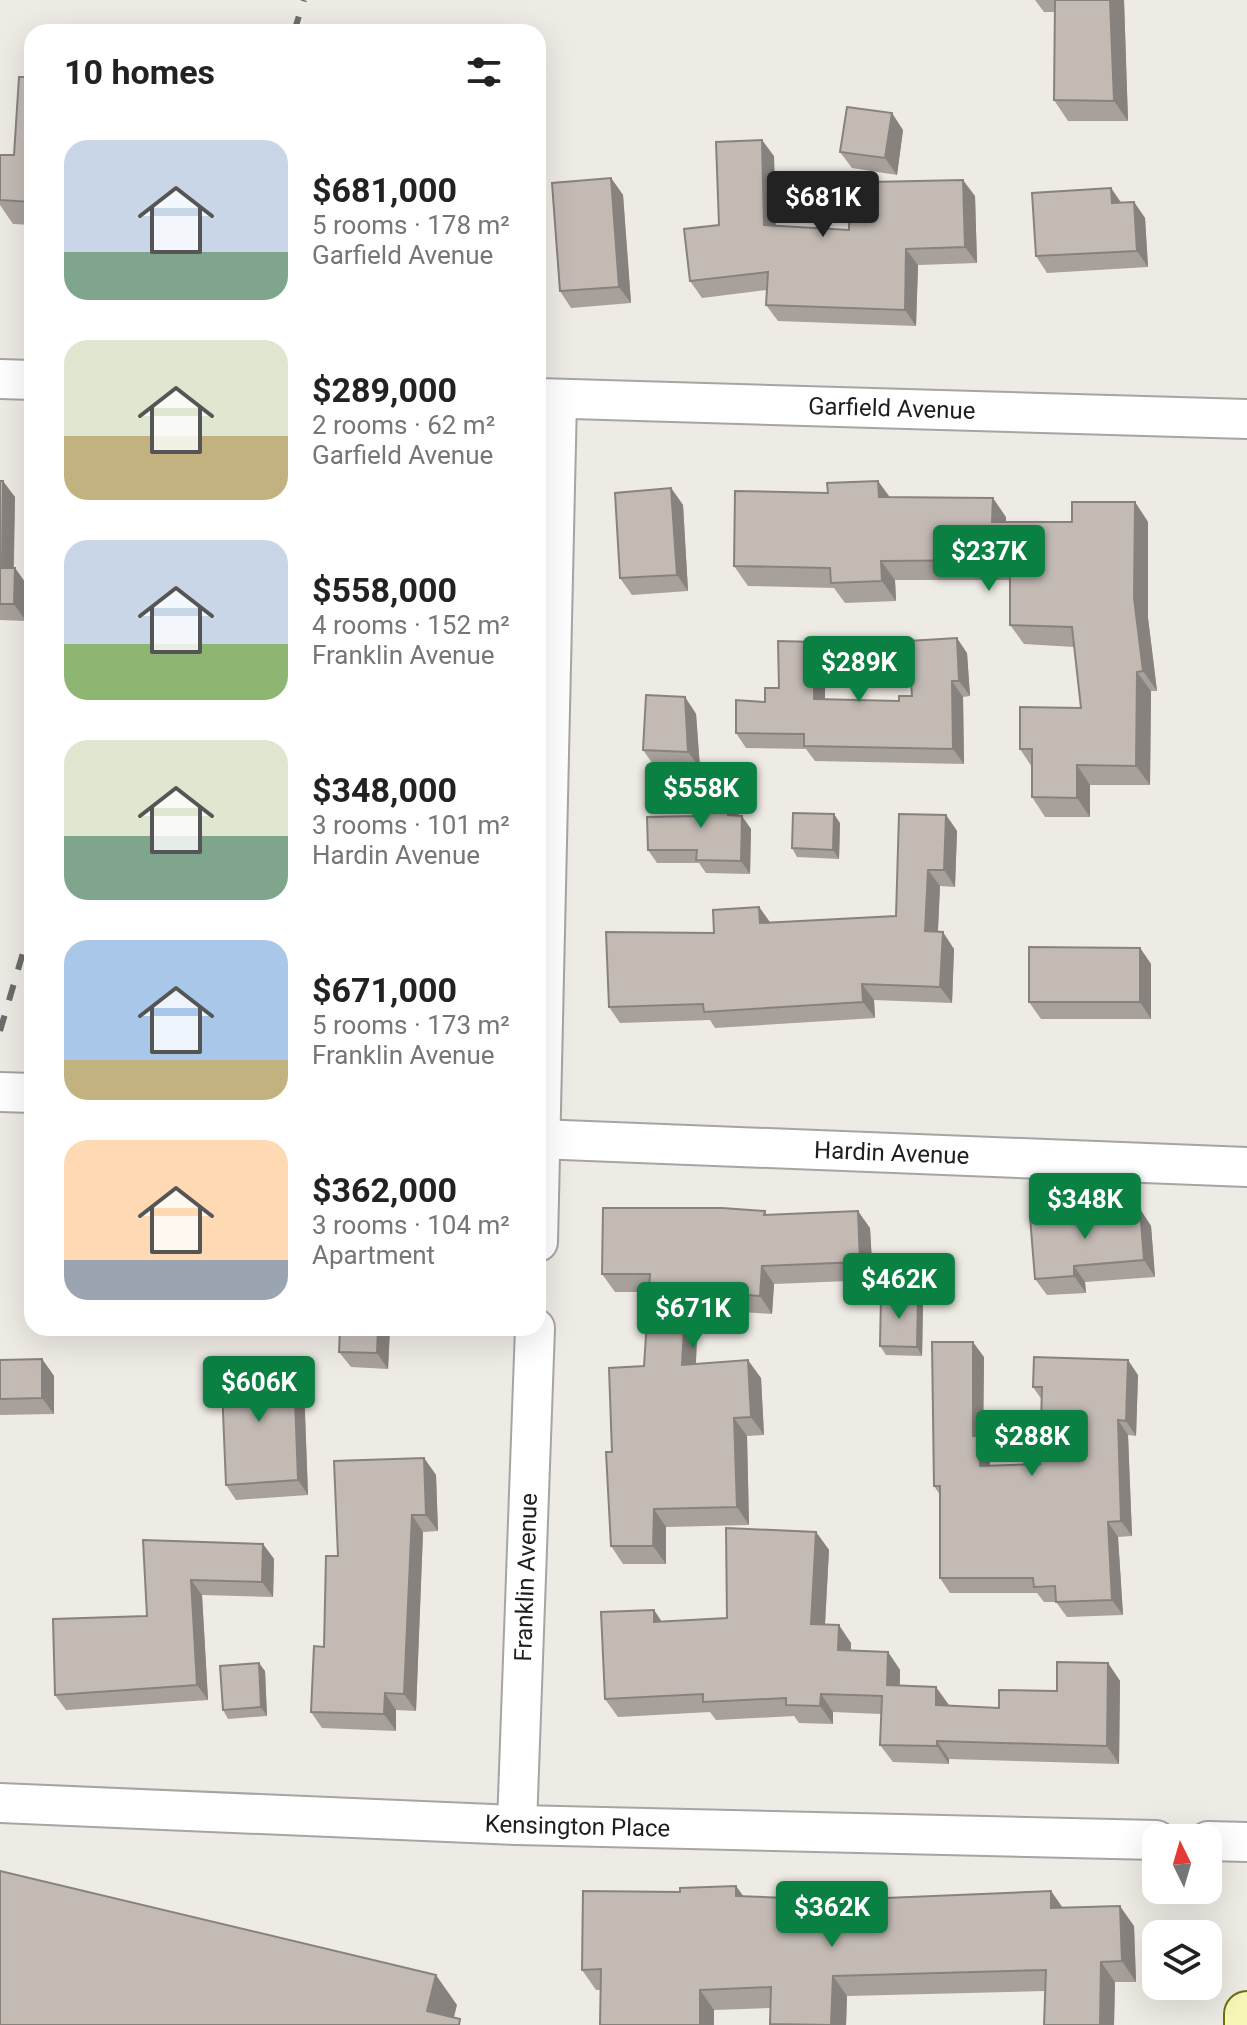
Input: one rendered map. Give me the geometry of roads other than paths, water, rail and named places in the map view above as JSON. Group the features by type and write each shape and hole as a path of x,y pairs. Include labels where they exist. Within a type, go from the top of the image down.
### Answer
{"street":[{"path":"0,379 24,380"},
{"path":"546,584 548,398"},
{"name":"Garfield Avenue","path":"548,398 1247,419"},
{"path":"0,1092 24,1093"},
{"name":"Hardin Avenue","path":"546,1140 1247,1167"},
{"name":"Franklin Avenue","path":"517,1825 535,1336"},
{"name":"Kensington Place","path":"0,1803 517,1825 1142,1840"},
{"path":"1222,1841 1247,1842"},
{"path":"1247,2014 1247,2025"}],"railway":[{"path":"296,24 304,0"},
{"path":"0,1031 24,949"}]}
